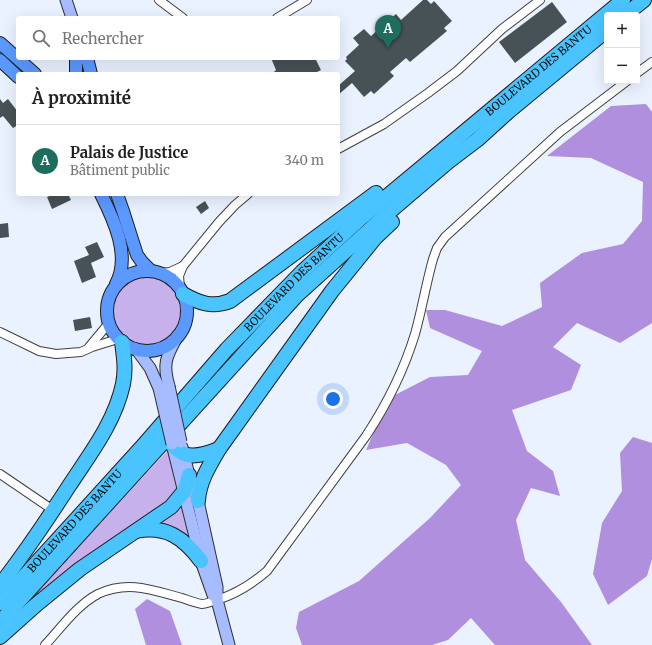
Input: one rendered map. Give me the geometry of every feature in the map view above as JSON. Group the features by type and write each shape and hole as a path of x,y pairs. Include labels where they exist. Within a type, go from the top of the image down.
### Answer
{"highway":[{"name":"BOULEVARD DES BANTU","path":"0,603 141,448 227,349 302,272 361,218 623,0"},
{"path":"630,12 644,0"},
{"name":"BOULEVARD DES BANTU","path":"0,622 297,296 387,214 604,32"},
{"path":"181,291 194,300 212,305 230,301 366,201 475,117 505,98"},
{"path":"198,502 203,477 219,449 332,291 375,238 477,140"},
{"path":"0,586 25,552 99,440 113,414 122,388 125,370 125,358 120,340"},
{"path":"178,446 193,455 219,449"},
{"path":"0,637 70,577 171,507 185,490 189,475"},
{"path":"136,531 144,529 158,530 178,537 191,548 202,561"}],"main road":[{"path":"0,43 16,57"},
{"path":"0,60 16,75"},
{"path":"19,60 33,72"},
{"path":"76,60 76,72"},
{"path":"88,60 90,72"},
{"path":"102,196 118,236 122,256 122,268 109,298 107,308 109,324 120,340 136,349 144,350 159,348 173,341 178,335 186,318 186,306 181,291 171,279 156,272 142,262 137,255 123,196"},
{"path":"118,196 133,240"},
{"path":"114,288 127,276 139,272 156,272"}],"street":[{"path":"66,0 71,16"},
{"path":"159,0 180,16"},
{"path":"280,16 307,0"},
{"path":"340,148 384,124 428,93 457,71 502,29 540,0"},
{"path":"640,71 652,62"},
{"path":"45,645 68,619 88,601 111,589 130,586 202,604 217,600 241,590 257,580 267,571 366,436 380,414 405,362 415,334 432,259 437,248 445,237 560,132 623,84"},
{"path":"181,291 180,276 183,266 219,222 246,196"},
{"path":"156,272 170,272 183,266"},
{"path":"88,349 109,324"},
{"path":"0,332 49,354 71,354 120,340"},
{"path":"178,335 166,360 164,387 178,446 185,490 202,561 210,590 217,600"},
{"path":"136,349 164,387"},
{"path":"178,446 198,502 217,587 217,600 228,645"},
{"path":"0,474 53,510"}],"shaded area":[{"path":"646,104 652,112 652,323 620,343 577,323 553,347 581,365 571,390 512,410 527,451 553,471 560,496 531,488 516,520 525,560 561,602 592,645 495,645 471,618 448,640 432,645 302,645 296,628 299,612 359,581 430,518 461,485 446,465 407,443 366,450 389,398 430,377 468,375 482,351 430,328 426,310 445,310 502,326 542,307 540,283 582,253 623,244 642,221 643,182 591,158 547,156 611,106"},
{"path":"139,277 153,277 165,283 174,292 180,304 178,324 170,335 159,343 153,345 139,345 133,343 122,335 114,324 112,318 112,304 114,298 122,287 133,279"},
{"path":"633,437 652,443 652,559 647,576 608,605 593,574 602,523 622,491 620,453"},
{"path":"168,450 178,487 174,498 18,612"},
{"path":"182,501 194,545 149,526"},
{"path":"147,599 170,611 182,645 146,645 135,609"}],"building":[{"path":"423,0 427,0 431,4 434,1 452,21 444,28 447,31 410,62 406,58 390,72 394,76 374,94 371,91 364,97 352,83 340,93 340,84 355,71 345,61 347,59 346,57 359,45 353,38 364,29 371,36 396,14 401,20"},
{"path":"552,2 567,22 515,63 499,42"},
{"path":"272,60 316,60 321,70 317,72 274,72 276,70"},
{"path":"0,99 3,103 8,99 16,109 16,126 13,128 3,116 0,118"},
{"path":"69,196 71,200 52,209 47,197"},
{"path":"205,201 209,208 201,214 196,207"},
{"path":"8,223 9,237 0,238 0,224"},
{"path":"97,242 104,257 91,263 96,277 82,283 74,261 89,255 85,247"},
{"path":"90,317 92,328 75,331 73,320"}],"place":[{"name":"Palais de Justice","path":"388,48"}]}
